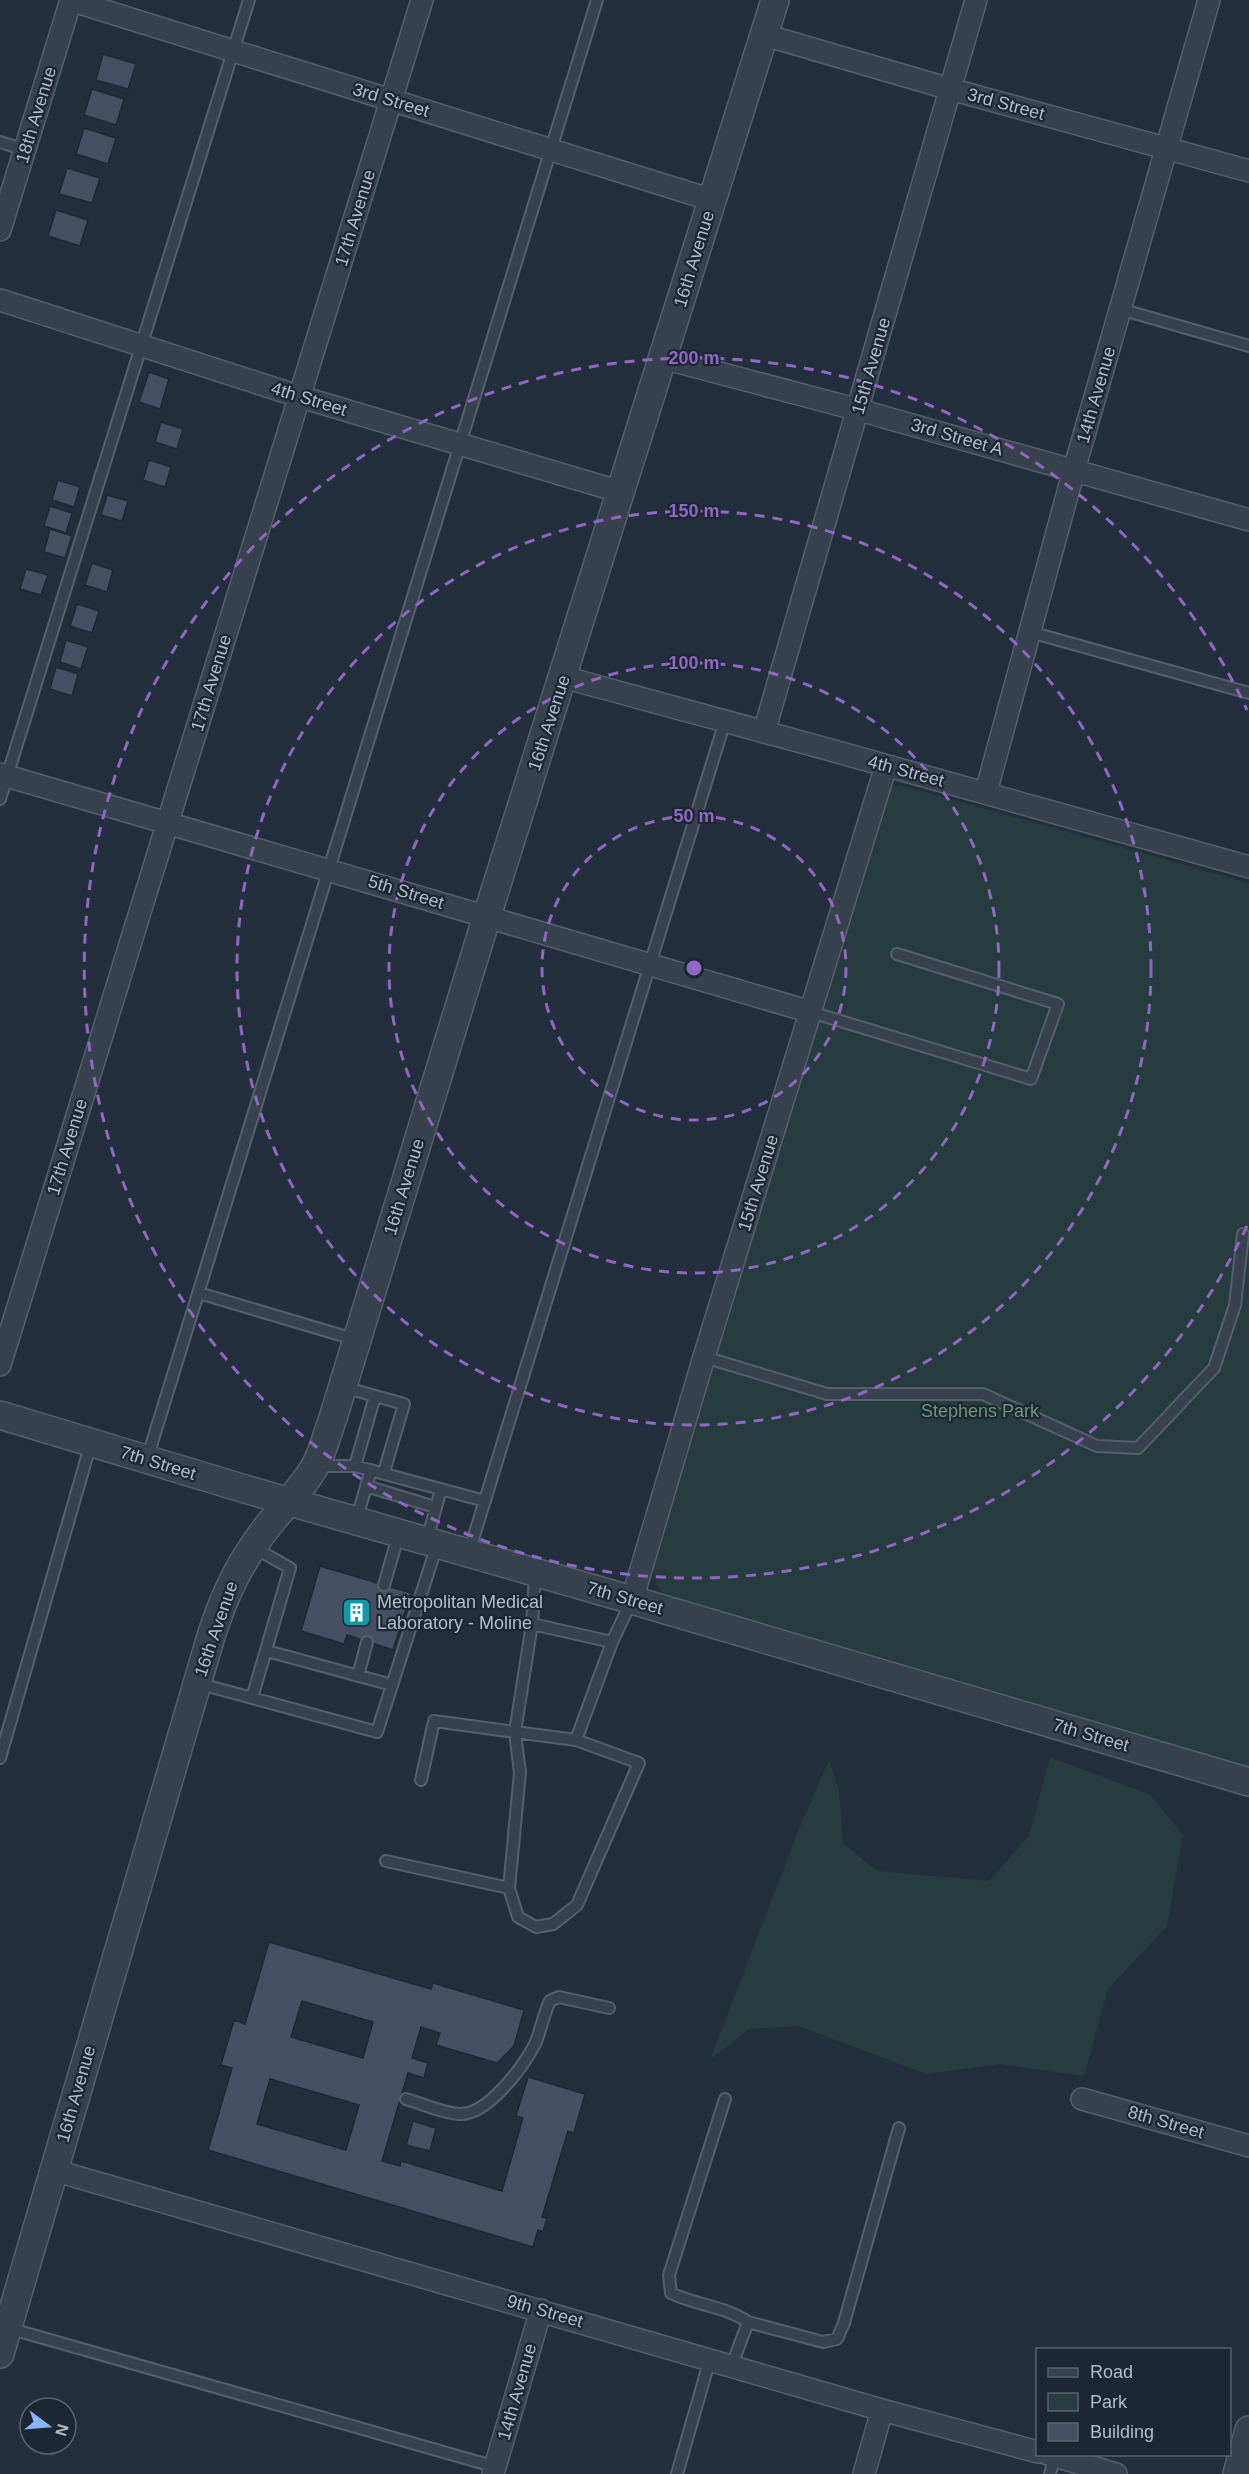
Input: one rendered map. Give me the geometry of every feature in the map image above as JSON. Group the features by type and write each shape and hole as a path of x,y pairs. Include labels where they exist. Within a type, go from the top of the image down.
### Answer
{"street":[{"name":"3rd Street","path":"71,0 712,200"},
{"name":"18th Avenue","path":"0,230 71,0"},
{"name":"17th Avenue","path":"0,1365 422,0"},
{"name":"16th Avenue","path":"0,2354 6,2320 227,1590 252,1547 315,1466 343,1387 487,916 775,0"},
{"name":"15th Avenue","path":"764,732 976,0"},
{"name":"14th Avenue","path":"986,792 1074,470 1209,0"},
{"name":"3rd Street","path":"765,34 950,89 1249,171"},
{"name":"4th Street","path":"0,300 301,397 621,492"},
{"name":"3rd Street A","path":"663,358 859,410 1249,520"},
{"name":"4th Street","path":"563,677 986,792 1249,867"},
{"name":"15th Avenue","path":"632,1600 885,766"},
{"name":"5th Street","path":"3,775 168,821 811,1012"},
{"name":"7th Street","path":"0,1415 1249,1782"},
{"name":"8th Street","path":"1082,2099 1249,2145"},
{"name":"9th Street","path":"53,2170 1036,2454"},
{"name":"14th Avenue","path":"494,2470 541,2310"},
{"path":"864,2474 882,2410"},
{"path":"1237,2474 1249,2430"},
{"name":"9th Street","path":"1049,2458 1116,2474"}],"lane":[{"path":"0,799 3,775 143,346 249,0"},
{"path":"147,1459 597,0"},
{"path":"0,142 25,150"},
{"path":"1120,309 1249,346"},
{"path":"1030,632 1249,693"},
{"path":"469,1553 725,721"},
{"path":"811,1012 1031,1079 1058,1004 897,954"},
{"path":"704,1357 827,1394 983,1394 1097,1446 1138,1448 1214,1368 1235,1305 1243,1234"},
{"path":"199,1293 357,1340"},
{"path":"343,1387 404,1404 384,1472"},
{"path":"355,1466 375,1396"},
{"path":"0,1758 91,1442"},
{"path":"315,1466 355,1466 485,1501"},
{"path":"356,1521 371,1470"},
{"path":"366,1486 435,1507"},
{"path":"197,1683 377,1732 432,1542 435,1507 441,1489"},
{"path":"384,1585 399,1532"},
{"path":"252,1547 290,1568 252,1698"},
{"path":"421,1780 434,1721 515,1732 576,1740 639,1763 577,1905 554,1924 536,1927 518,1917 509,1887 520,1773 515,1732 532,1624 536,1572"},
{"path":"576,1740 612,1642 632,1600"},
{"path":"532,1624 612,1642"},
{"path":"358,1676 367,1642"},
{"path":"267,1651 392,1685"},
{"path":"386,1861 509,1887"},
{"path":"406,2099 459,2114 470,2113 498,2096 525,2059 535,2044 550,2001 560,1997 609,2008"},
{"path":"725,2099 669,2275 671,2293 683,2299 739,2316 748,2322 824,2342 837,2339 844,2323 899,2128"},
{"path":"6,2320 494,2470"},
{"path":"732,2365 748,2322"},
{"path":"677,2474 710,2359"}],"green space":[{"name":"Stephens Park","path":"900,785 1249,883 1249,1772 672,1598 661,1591 655,1581 654,1555 888,793 892,787"},
{"path":"1050,1757 1151,1795 1183,1835 1167,1926 1108,1989 1084,2076 1000,2064 926,2074 798,2026 749,2029 710,2060 799,1829 829,1760 839,1791 843,1843 877,1871 989,1881 1029,1836"}],"building":[{"path":"103,54 136,64 128,89 96,80"},
{"path":"92,89 124,99 116,125 84,115"},
{"path":"84,128 116,138 108,164 76,154"},
{"path":"67,168 100,178 92,203 59,194"},
{"path":"56,210 88,220 80,246 48,236"},
{"path":"149,372 169,379 160,409 139,402"},
{"path":"161,422 183,429 177,449 155,442"},
{"path":"149,460 171,467 165,487 143,480"},
{"path":"58,480 80,487 74,507 52,500"},
{"path":"107,495 128,501 122,521 101,515"},
{"path":"50,506 72,513 66,533 44,526"},
{"path":"50,529 72,536 65,558 44,552"},
{"path":"92,563 113,570 107,592 85,585"},
{"path":"26,569 48,575 41,595 20,589"},
{"path":"77,604 99,611 92,633 70,626"},
{"path":"66,640 88,647 81,669 60,662"},
{"path":"56,667 78,674 72,696 50,689"},
{"name":"Metropolitan Medical Laboratory - Moline","path":"320,1566 411,1593 393,1650 347,1635 344,1644 301,1631"},
{"path":"269,1942 431,1989 433,1983 524,2010 514,2046 497,2063 436,2045 440,2033 421,2027 412,2058 428,2063 424,2078 408,2073 382,2161 400,2166 401,2161 502,2191 523,2118 516,2116 528,2077 585,2094 574,2133 568,2131 542,2217 547,2218 543,2232 538,2230 533,2247 208,2150 232,2068 221,2065 234,2020 245,2024","holes":["302,2001 373,2022 363,2058 291,2037","270,2079 359,2105 346,2150 257,2124"]},
{"path":"413,2121 436,2128 430,2151 406,2145"}],"place":[{"name":"Metropolitan Medical Laboratory - Moline","path":"356,1612"}]}
